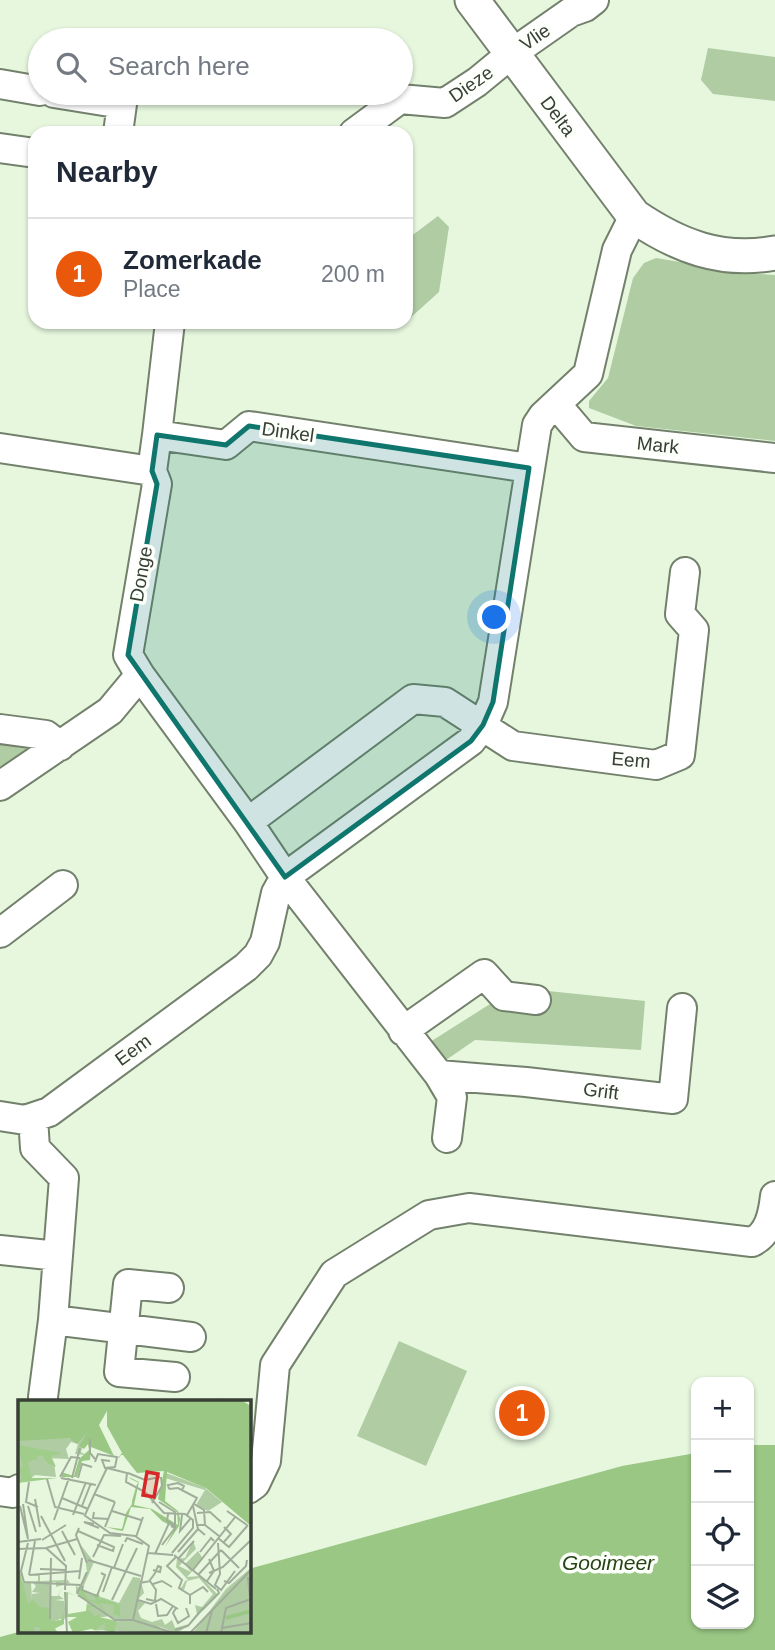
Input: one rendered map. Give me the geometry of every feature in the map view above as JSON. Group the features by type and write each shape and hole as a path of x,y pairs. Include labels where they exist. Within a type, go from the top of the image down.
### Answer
{"street":[{"name":"Delta","path":"472,0 641,222 666,237 695,249 753,256 775,253"},
{"name":"Vlie","path":"511,54 571,12 594,0"},
{"name":"Dieze","path":"413,100 445,103 477,82 511,54"},
{"path":"0,84 28,89"},
{"path":"119,126 122,105"},
{"name":"Dieze","path":"363,126 392,105"},
{"path":"0,148 28,152"},
{"path":"285,877 471,741 483,725 493,702 537,425 588,373 618,250 641,222 675,224 766,237 775,241"},
{"path":"0,448 152,471 169,329"},
{"name":"Mark","path":"555,404 584,437 775,458"},
{"name":"Dinkel","path":"157,435 226,445 249,426 529,468"},
{"name":"Donge","path":"152,471 157,484 128,655 139,675 248,822"},
{"name":"Eem","path":"248,822 413,699 445,702 513,746 656,765 680,755 694,630 680,614 685,572"},
{"path":"0,786 110,712 139,675"},
{"path":"0,729 46,735 60,746"},
{"path":"248,822 285,877 439,1075 452,1097 447,1138"},
{"name":"Eem","path":"33,1118 49,1112 246,967 258,955 265,942 276,892 285,877"},
{"path":"0,933 63,885"},
{"path":"403,1031 484,974 505,996 536,1000"},
{"name":"Grift","path":"439,1075 673,1099 682,1008"},
{"path":"0,1116 25,1120 33,1118 34,1148 64,1178 53,1320 43,1397"},
{"path":"250,1488 255,1484 266,1461 275,1365 320,1295 334,1274 429,1215 469,1208 752,1242 761,1237 769,1224 775,1196"},
{"path":"0,1250 58,1256"},
{"path":"169,1288 128,1284 119,1372 175,1377"},
{"path":"53,1320 191,1337"},
{"path":"0,1491 13,1493 18,1490"}],"highlighted area":[{"path":"249,426 529,468 493,702 483,725 471,741 285,877 128,655 157,484 152,471 157,435 226,445"}],"shaded area":[{"path":"708,48 775,57 775,101 713,94 701,80"},
{"path":"438,216 449,227 439,292 413,315 413,235"},
{"path":"656,258 745,273 775,275 775,441 636,426 589,408 589,401 608,378 633,278 644,263"},
{"path":"0,735 42,741 0,780"},
{"path":"548,991 645,1001 641,1050 475,1040 446,1060 430,1042 490,1004 545,1008"},
{"path":"399,1341 467,1371 426,1466 357,1436"}],"water":[{"name":"Gooimeer","path":"754,1445 775,1445 775,1650 0,1650 0,1637 18,1632 250,1632 250,1569 622,1466 691,1454 691,1629 754,1629"}],"place":[{"name":"Zomerkade","path":"522,1413"}]}
